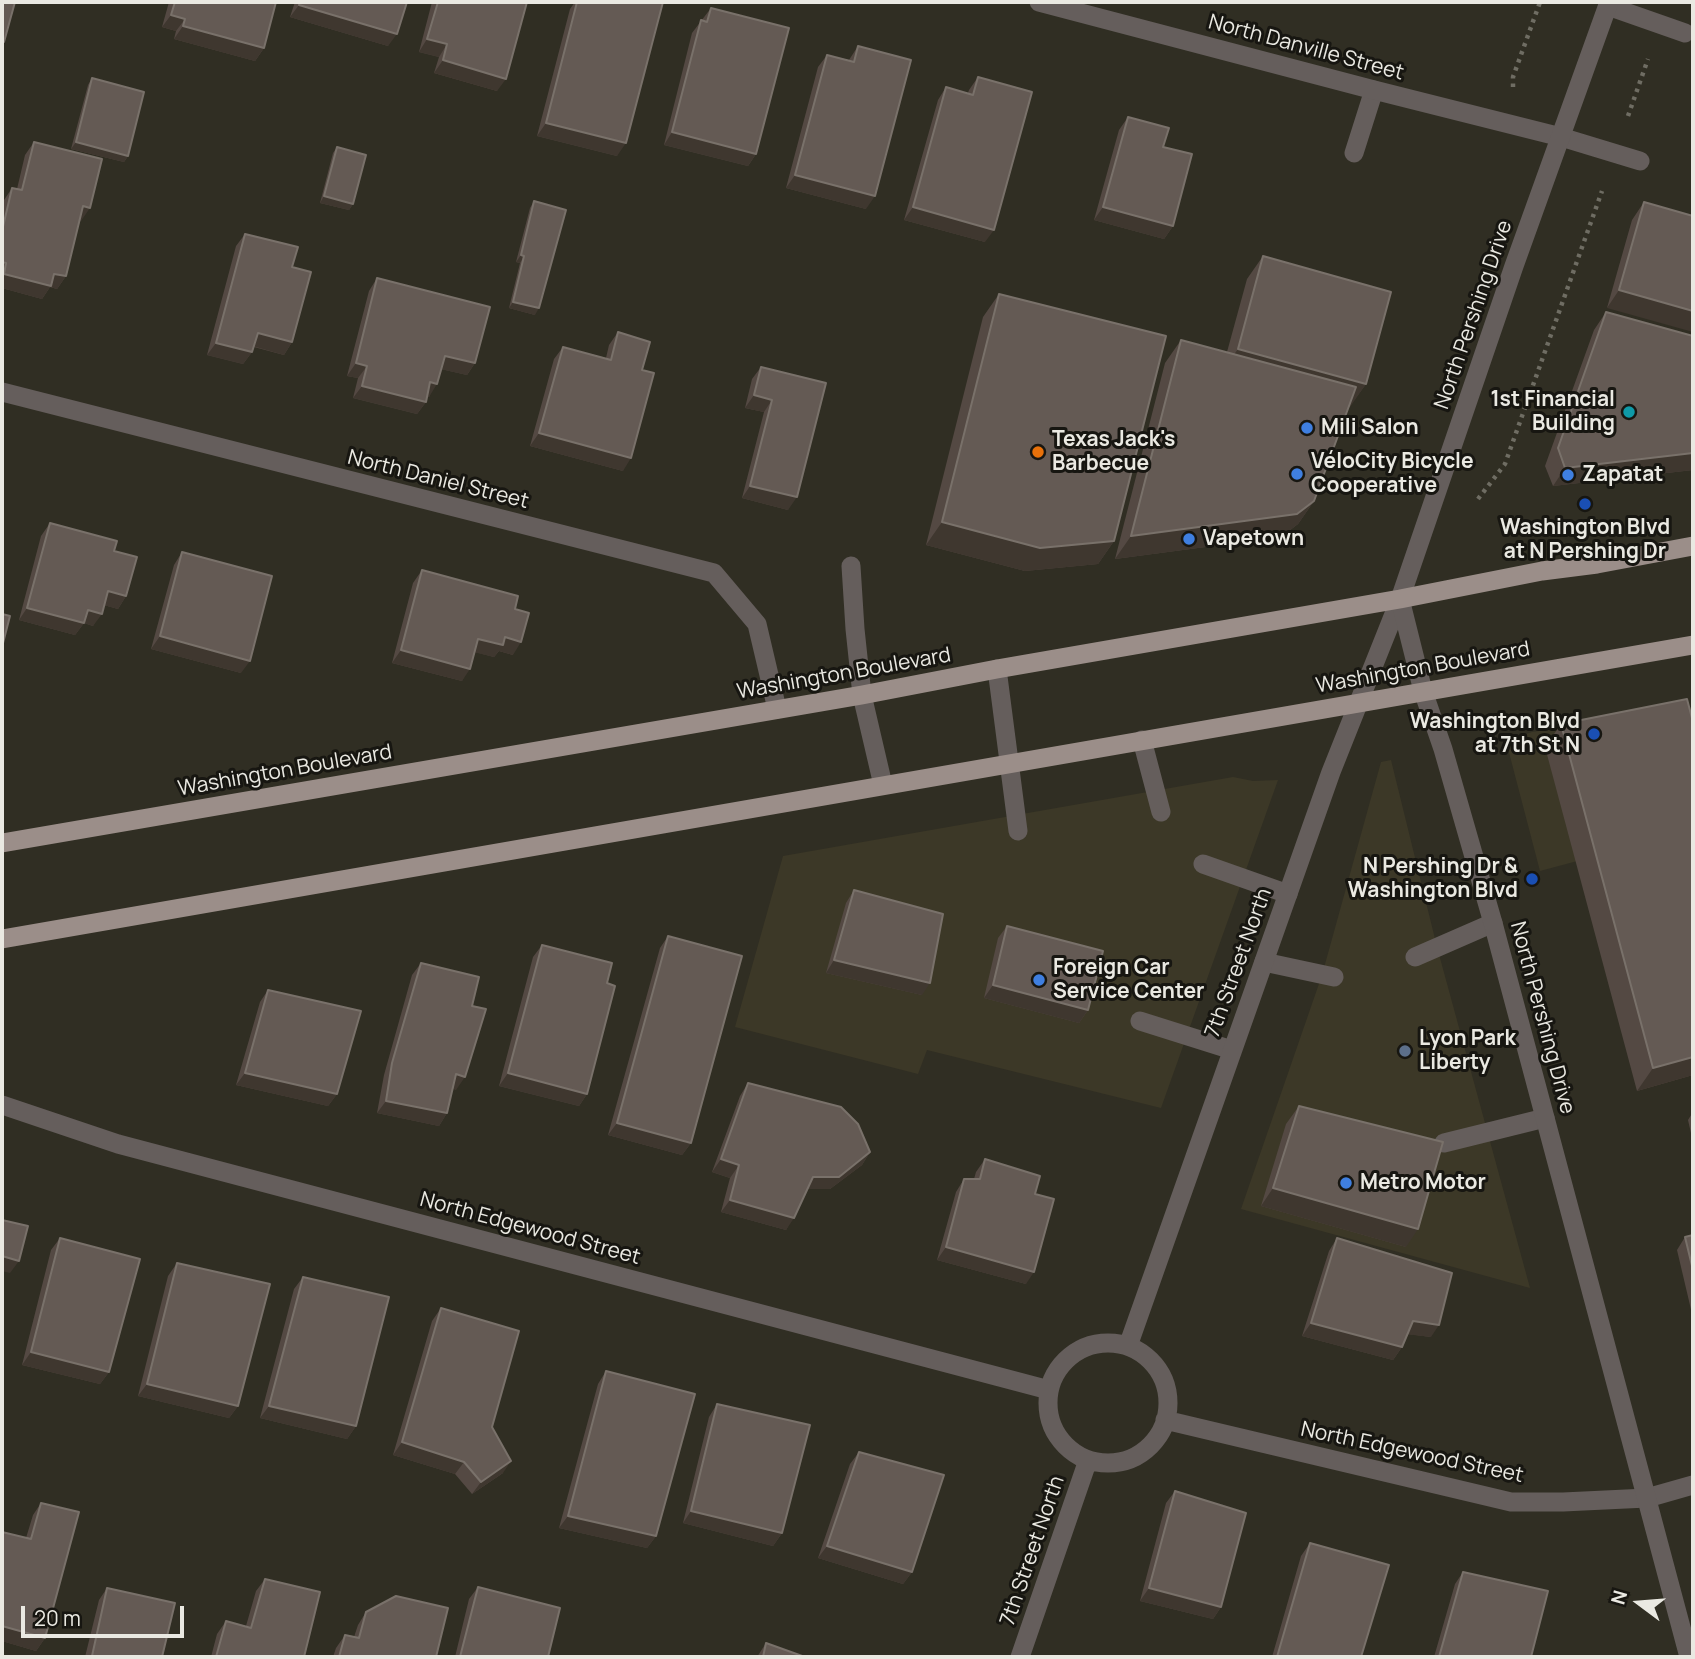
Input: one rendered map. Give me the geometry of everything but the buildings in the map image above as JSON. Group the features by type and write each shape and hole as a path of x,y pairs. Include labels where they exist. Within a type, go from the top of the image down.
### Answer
{"main road":[{"name":"Washington Boulevard","path":"2,843 862,695 1693,546"},
{"name":"Washington Boulevard","path":"2,939 1693,645"}],"street":[{"name":"North Danville Street","path":"1040,2 1561,137 1640,161"},
{"path":"1608,4 1685,33"},
{"name":"North Pershing Drive","path":"1608,4 1400,599 1423,691 1443,748 1493,923 1689,1657"},
{"path":"1354,153 1374,90"},
{"name":"North Daniel Street","path":"2,393 714,573 757,624 777,709"},
{"path":"851,566 862,695 883,785"},
{"name":"7th Street North","path":"1128,1346 1357,702 1400,599"},
{"path":"997,669 1018,831"},
{"path":"1142,740 1161,812"},
{"path":"1203,864 1288,894"},
{"path":"1415,957 1493,923"},
{"path":"1264,962 1334,977"},
{"path":"1140,1021 1232,1050"},
{"name":"North Edgewood Street","path":"2,1105 132,1148 1049,1390"},
{"path":"1444,1143 1545,1118"},
{"path":"1108,1342 1128,1346 1144,1355 1165,1384 1168,1402 1166,1420 1157,1437 1143,1451 1126,1460 1107,1463 1088,1460 1073,1452 1060,1440 1051,1425 1049,1390 1056,1371 1070,1356 1088,1346 1108,1342"},
{"name":"North Edgewood Street","path":"1166,1420 1511,1502 1647,1498 1693,1485"},
{"name":"7th Street North","path":"1020,1657 1088,1460"}],"path":[{"path":"1472,506 1505,464 1661,24"}],"shaded area":[{"path":"1693,707 1693,830 1540,871 1506,741 1532,732"},
{"path":"1391,760 1437,947 1530,1288 1241,1209 1322,975 1381,762"},
{"path":"1233,777 1253,781 1278,780 1161,1108 927,1050 918,1074 735,1027 783,856"}],"place":[{"name":"1st Financial Building","path":"1629,412"},
{"name":"Mili Salon","path":"1307,428"},
{"name":"Texas Jack's Barbecue","path":"1038,452"},
{"name":"VéloCity Bicycle Cooperative","path":"1297,474"},
{"name":"Zapatat","path":"1568,475"},
{"name":"Washington Blvd at N Pershing Dr","path":"1585,504"},
{"name":"Vapetown","path":"1189,539"},
{"name":"Washington Blvd at 7th St N","path":"1594,734"},
{"name":"N Pershing Dr & Washington Blvd","path":"1532,879"},
{"name":"Foreign Car Service Center","path":"1039,980"},
{"name":"Lyon Park Liberty","path":"1405,1051"},
{"name":"Metro Motor","path":"1346,1183"}]}
